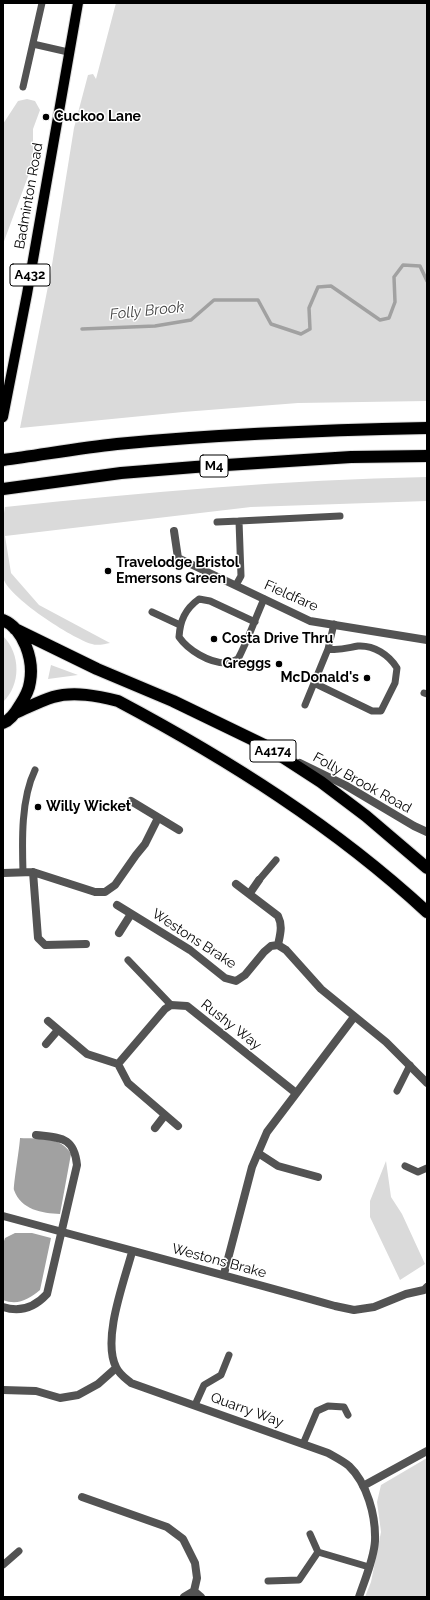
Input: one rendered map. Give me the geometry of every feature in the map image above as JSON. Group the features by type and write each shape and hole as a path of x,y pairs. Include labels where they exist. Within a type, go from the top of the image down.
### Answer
{"highway":[{"name":"M4","path":"3,460 116,444 194,438 427,428"},
{"name":"M4","path":"3,489 122,473 195,467 352,457 427,456"},
{"path":"4,723 15,713 30,683 30,660 22,639 7,621"},
{"name":"A4174","path":"7,621 97,669 173,701 264,745 321,782 366,816 427,868"},
{"name":"A4174","path":"15,713 54,697 77,694 101,696 118,701 235,767 300,810 357,854 427,912"}],"main road":[{"name":"Badminton Road","path":"3,417 7,377 78,3"}],"street":[{"name":"Fieldfare","path":"174,531 178,558 310,621 427,640"},
{"name":"Folly Brook Road","path":"264,745 345,785 414,826 427,832"},
{"path":"131,801 179,830"},
{"path":"3,872 33,872 95,892 105,892 115,886 145,844 158,818"},
{"path":"33,872 38,938 45,945 86,944"},
{"path":"250,893 260,880"},
{"path":"236,884 250,893 278,916 281,922 278,945 286,950 322,989 386,1042 427,1083"},
{"name":"Westons Brake","path":"117,905 190,950 225,978 236,981 245,975 264,952 271,946 278,945"},
{"name":"Westons Brake","path":"119,933 131,914"},
{"path":"118,1064 165,1009 171,1005"},
{"name":"Rushy Way","path":"171,1005 187,1006 296,1093"},
{"path":"224,1274 252,1167 267,1132 354,1017"},
{"path":"48,1021 87,1054 118,1064 128,1083 178,1126"},
{"path":"46,1044 58,1030"},
{"path":"155,1128 165,1115"},
{"path":"3,1307 12,1310 38,1305 47,1294 77,1165 76,1151 70,1144 59,1138 36,1134"},
{"path":"258,1153 278,1166 318,1177"},
{"name":"Westons Brake","path":"3,1216 132,1252 224,1274 354,1310 374,1307 406,1294 426,1291"},
{"path":"3,1390 36,1391 60,1398 78,1395 98,1384 116,1368 111,1350 112,1332 132,1252"},
{"name":"Quarry Way","path":"116,1368 121,1375 131,1382 328,1453 349,1467 363,1486 370,1503 374,1522 375,1541 369,1567 359,1597"},
{"path":"363,1486 427,1451"},
{"path":"82,1498 167,1527 182,1539 195,1564 197,1578 194,1591 184,1597"},
{"path":"194,1591 201,1597"}],"lane":[{"path":"23,87 42,3"},
{"path":"33,44 68,52"},
{"path":"217,522 340,516"},
{"path":"236,585 241,576 239,521"},
{"path":"254,622 210,601 199,599 189,606 180,625 178,637 186,647 208,658 226,663 238,659 254,622 264,598"},
{"path":"152,612 180,625"},
{"path":"305,705 328,648 334,624"},
{"path":"314,683 372,711 381,711 395,684 397,668 391,659 382,652 360,646 339,651 328,648"},
{"path":"23,872 22,846 28,785 35,770"},
{"path":"260,880 276,860"},
{"path":"128,960 171,1005"},
{"path":"397,1091 410,1065"},
{"path":"405,1166 418,1172 427,1168"},
{"path":"195,1405 204,1385 221,1375 229,1355"},
{"path":"303,1444 316,1411 328,1406 344,1407 348,1415"},
{"path":"310,1534 318,1552 369,1567"},
{"path":"3,1565 19,1551"},
{"path":"268,1581 299,1580 318,1552"}],"shaded area":[{"path":"116,3 427,3 427,401 298,403 183,412 20,428 51,271 74,128 88,75 93,74 96,79"},
{"path":"27,99 35,101 40,110 33,129 33,163 3,244 3,124 18,101"},
{"path":"427,477 427,501 251,507 5,536 11,573 39,605 110,643 94,645 56,626 16,595 7,585 3,577 2,542 5,507 111,496 269,484"},
{"path":"3,636 9,643 16,660 16,678 9,695 3,702"},
{"path":"51,665 78,675 48,679"},
{"path":"20,1138 55,1141 67,1148 71,1154 60,1214 46,1213 33,1209 17,1197 14,1187"},
{"path":"386,1161 391,1197 402,1214 425,1264 400,1280 370,1217 370,1201"},
{"path":"15,1233 32,1233 51,1238 40,1290 23,1301 8,1302 3,1300 3,1244 5,1238"},
{"path":"427,1458 427,1597 365,1597 371,1582 381,1532 377,1502 381,1485"}],"waterway":[{"name":"Folly Brook","path":"82,329 155,326 191,320 214,300 258,300 271,324 301,334 310,329 309,308 318,287 331,286 380,320 389,318 395,302 394,277 403,265 420,266 427,281"}],"place":[{"name":"Cuckoo Lane","path":"46,117"},
{"name":"Travelodge Bristol Emersons Green","path":"108,571"},
{"name":"Costa Drive Thru","path":"214,639"},
{"name":"Greggs","path":"279,664"},
{"name":"McDonald's","path":"367,678"},
{"name":"Willy Wicket","path":"38,807"}]}
